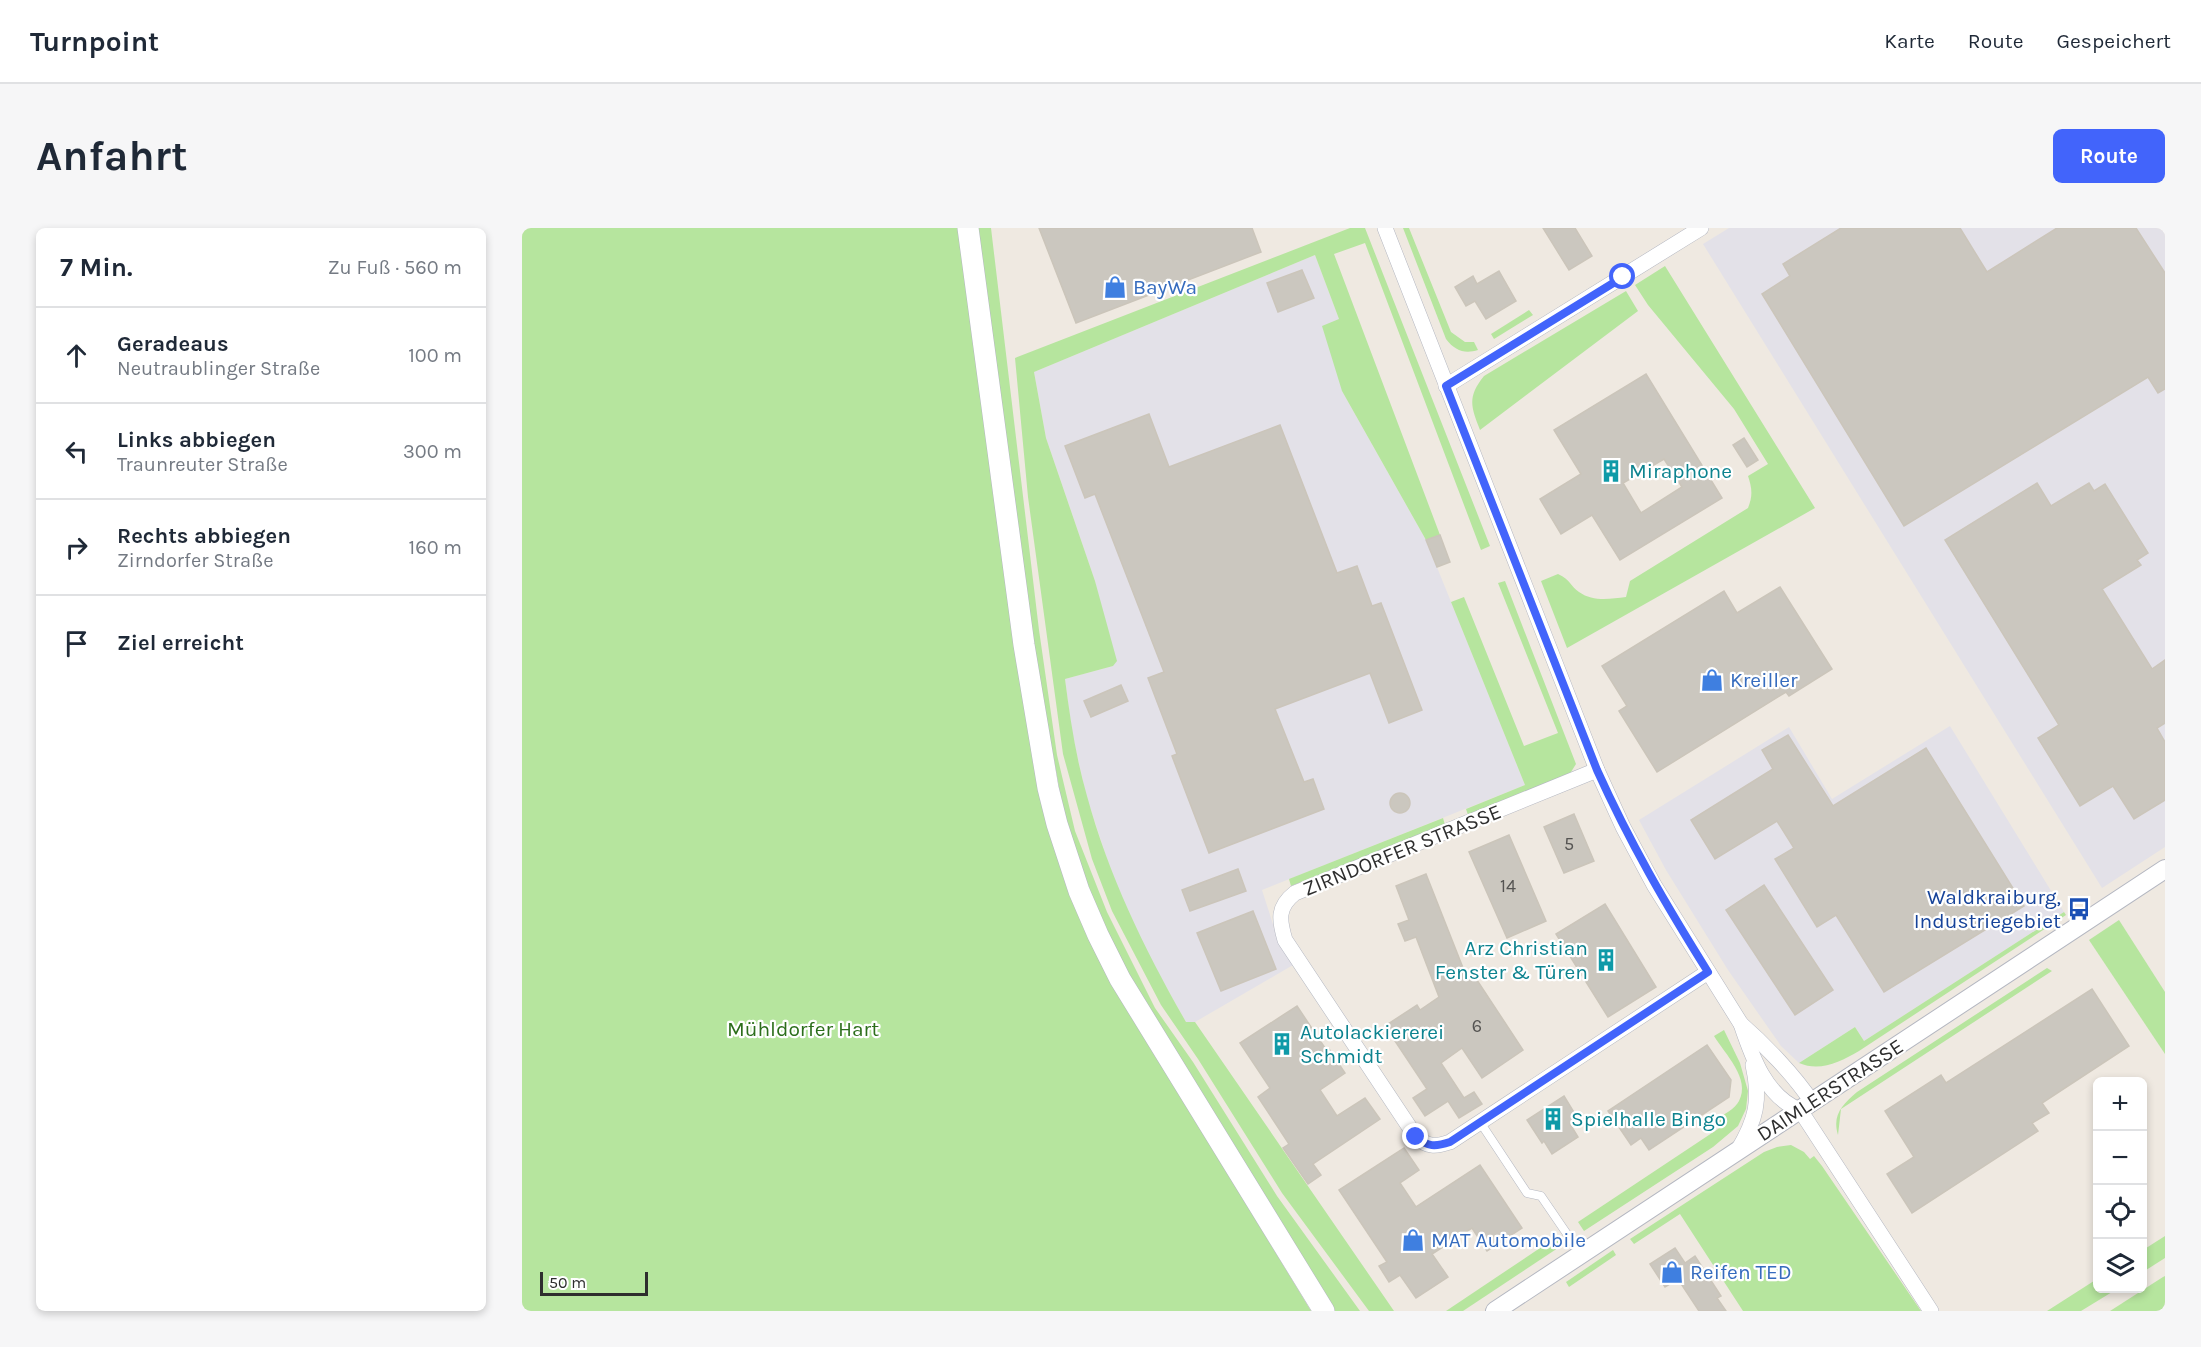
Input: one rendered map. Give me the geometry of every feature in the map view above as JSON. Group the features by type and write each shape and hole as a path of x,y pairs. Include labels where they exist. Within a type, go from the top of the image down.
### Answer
{"main road":[{"path":"968,228 1024,645 1048,788 1068,864 1098,935 1120,979 1321,1309"}],"street":[{"path":"1385,228 1597,770 1623,827 1654,885 1741,1024 1755,1076 1757,1099 1749,1131 1738,1151"},
{"path":"1446,386 1701,228"},
{"name":"ZIRNDORFER STRASSE","path":"1597,770 1295,893 1287,899 1280,917 1286,939 1416,1137 1426,1145 1437,1146 1450,1142 1708,972"},
{"name":"DAIMLERSTRASSE","path":"1495,1311 2165,869"},
{"path":"1741,1024 1802,1087 1806,1106 1931,1311"},
{"path":"1748,1045 1773,1093 1780,1100 1806,1106"}],"lane":[{"path":"1480,1122 1527,1193 1541,1196 1581,1255"}],"shaded area":[{"path":"1729,228 2165,228 2165,847 2102,888 1703,244"},
{"path":"1315,255 1339,319 1342,391 1426,540 1525,785 1262,890 1278,940 1293,965 1195,1022 1186,1022 1152,962 1124,904 1086,795 1072,732 1065,679 1113,666 1095,581 1046,438 1034,372"},
{"path":"1950,726 2064,912 1864,1041 1855,1027 1799,1063 1781,1046 1728,970 1666,870 1639,820 1789,727 1832,799"}],"green space":[{"name":"Mühldorfer Hart","path":"522,228 958,228 1015,647 1112,983 1311,1311 522,1311"},
{"path":"977,228 991,228 1039,630 1057,755 1075,831 1107,912 1155,1008 1193,1062 1277,1196 1360,1311 1335,1311 1164,1037 1105,932 1065,821 1033,642"},
{"path":"1350,228 1365,228 1490,546 1481,550 1365,243 1334,254 1440,535 1426,540 1342,391 1322,326 1339,319 1315,255 1034,372 1046,438 1095,581 1117,661 1113,666 1065,679 1071,723 1087,796 1117,884 1156,968 1186,1022 1195,1022 1394,1311 1369,1311 1282,1193 1198,1059 1161,1005 1112,911 1092,859 1063,754 1028,497 1015,358"},
{"path":"1403,228 1409,228 1451,332 1465,342 1474,342 1478,350 1469,352 1461,350 1446,339"},
{"path":"1665,266 1815,508 1567,648 1541,581 1558,574 1566,578 1584,595 1602,599 1626,597 1630,581 1748,508 1751,492 1748,476 1768,464 1734,409 1648,305 1635,285"},
{"path":"1626,291 1638,311 1480,430 1472,402 1475,390 1484,376"},
{"path":"1529,310 1533,315 1494,339 1491,334"},
{"path":"1505,581 1576,764 1571,772 1562,778 1468,815 1466,809 1525,785 1451,602 1464,597 1524,746 1558,733 1498,583"},
{"path":"1443,818 1445,825 1291,886 1289,879"},
{"path":"2064,912 2066,915 1859,1051 1837,1062 1822,1066 1807,1066 1799,1063 1855,1027 1864,1041"},
{"path":"2119,920 2165,992 2165,1054 2089,940"},
{"path":"2047,968 2052,971 1841,1109 1857,1092"},
{"path":"1724,1030 1740,1063 1748,1091 1746,1109 1738,1126 1713,1147 1584,1231 1578,1222 1721,1127 1717,1119 1737,1104 1742,1093 1742,1084 1735,1067 1714,1036"},
{"path":"1841,1109 1838,1135 1837,1116"},
{"path":"1791,1145 1804,1152 1810,1159 1814,1156 1822,1166 1921,1311 1743,1311 1680,1214 1634,1244 1630,1239 1764,1152"},
{"path":"1558,1236 1564,1244 1463,1311 1446,1311"},
{"path":"2165,1236 2165,1258 2147,1269 2147,1247"},
{"path":"1613,1250 1616,1255 1569,1287 1566,1282"},
{"path":"2165,1276 2165,1311 2110,1311 2138,1293 2147,1293 2147,1287"},
{"path":"2093,1282 2093,1293 2110,1293 2081,1311 2047,1311"}],"building":[{"name":"BayWa","path":"1039,228 1252,228 1261,252 1076,323"},
{"path":"1543,228 1575,228 1592,256 1569,270"},
{"path":"1841,228 1960,228 1987,272 2057,228 2136,228 2165,273 2165,389 2158,393 2148,377 1904,526 1762,294 1790,276 1783,264"},
{"path":"1302,270 1314,298 1278,312 1267,283"},
{"path":"1499,271 1516,301 1486,319 1475,301 1466,306 1455,287 1473,276 1477,284"},
{"name":"Miraphone","path":"1646,374 1722,498 1620,560 1592,515 1561,534 1540,499 1581,474 1554,430","holes":["1664,459 1682,487 1641,513 1623,483"]},
{"path":"1149,414 1169,467 1280,425 1337,573 1357,566 1372,606 1381,603 1422,710 1389,723 1370,673 1275,709 1304,782 1313,779 1324,809 1209,853 1172,756 1177,754 1148,678 1164,672 1095,494 1085,498 1065,446"},
{"path":"1744,438 1758,460 1747,467 1733,445"},
{"path":"2037,483 2051,506 2089,483 2094,491 2105,484 2148,553 2137,560 2141,565 2102,589 2152,669 2165,660 2165,723 2157,728 2165,742 2165,800 2134,819 2113,786 2080,806 2038,738 2059,725 1945,540"},
{"path":"1440,535 1450,562 1437,567 1426,540"},
{"name":"Kreiller","path":"1780,587 1832,669 1789,696 1786,692 1657,772 1619,711 1627,706 1602,666 1724,591 1737,613"},
{"path":"1121,685 1128,701 1091,717 1084,701"},
{"path":"1788,735 1833,806 1926,748 2024,906 1884,992 1836,915 1817,927 1775,859 1794,848 1777,821 1715,859 1691,820 1773,769 1762,750"},
{"path":"1400,793 1407,796 1410,803 1407,810 1400,813 1393,810 1390,803 1393,796"},
{"path":"1574,814 1594,861 1564,873 1544,827"},
{"path":"1509,835 1546,921 1507,938 1469,852"},
{"path":"1238,869 1246,891 1190,911 1182,890"},
{"path":"1426,874 1467,978 1473,974 1523,1050 1482,1078 1462,1048 1441,1063 1464,1098 1474,1092 1482,1104 1459,1118 1448,1101 1425,1116 1413,1098 1427,1089 1385,1026 1417,1005 1420,1010 1439,997 1416,937 1405,941 1398,924 1409,920 1396,886"},
{"path":"1764,885 1833,990 1795,1015 1726,910"},
{"name":"Arz Christian Fenster & Türen","path":"1605,904 1656,987 1608,1017 1556,934"},
{"path":"1253,911 1276,969 1221,991 1197,933"},
{"path":"2092,989 2129,1046 2042,1103 2049,1113 2032,1123 2038,1131 1912,1213 1887,1174 1914,1157 1885,1111 1941,1075 1946,1083"},
{"path":"1297,1006 1327,1051 1329,1049 1345,1073 1320,1090 1337,1116 1365,1098 1380,1119 1313,1164 1321,1175 1308,1184 1283,1148 1289,1144 1258,1097 1270,1088 1240,1043"},
{"path":"1707,1045 1731,1080 1729,1097 1649,1150 1641,1138 1631,1145 1608,1111"},
{"name":"Spielhalle Bingo","path":"1564,1096 1578,1119 1570,1124 1578,1137 1552,1154 1527,1120"},
{"name":"MAT Automobile","path":"1404,1148 1419,1170 1400,1183 1416,1207 1480,1165 1522,1228 1487,1251 1472,1228 1432,1254 1448,1277 1416,1298 1400,1275 1389,1282 1379,1266 1387,1262 1339,1190"},
{"path":"1675,1248 1685,1263 1695,1256 1721,1296 1717,1298 1726,1311 1699,1311 1678,1279 1665,1287 1650,1264"}],"place":[{"name":"BayWa","path":"1115,287"},
{"name":"Miraphone","path":"1611,471"},
{"name":"Kreiller","path":"1712,680"},
{"name":"Waldkraiburg, Industriegebiet","path":"2079,909"},
{"name":"Arz Christian Fenster & Türen","path":"1606,960"},
{"name":"Autolackiererei Schmidt","path":"1282,1044"},
{"name":"Spielhalle Bingo","path":"1553,1119"},
{"name":"MAT Automobile","path":"1413,1240"},
{"name":"Reifen TED","path":"1672,1272"}],"route":[{"path":"1416,1137 1426,1145 1437,1146 1450,1142 1708,972 1654,885 1623,827 1597,770 1446,386 1623,277"}]}
